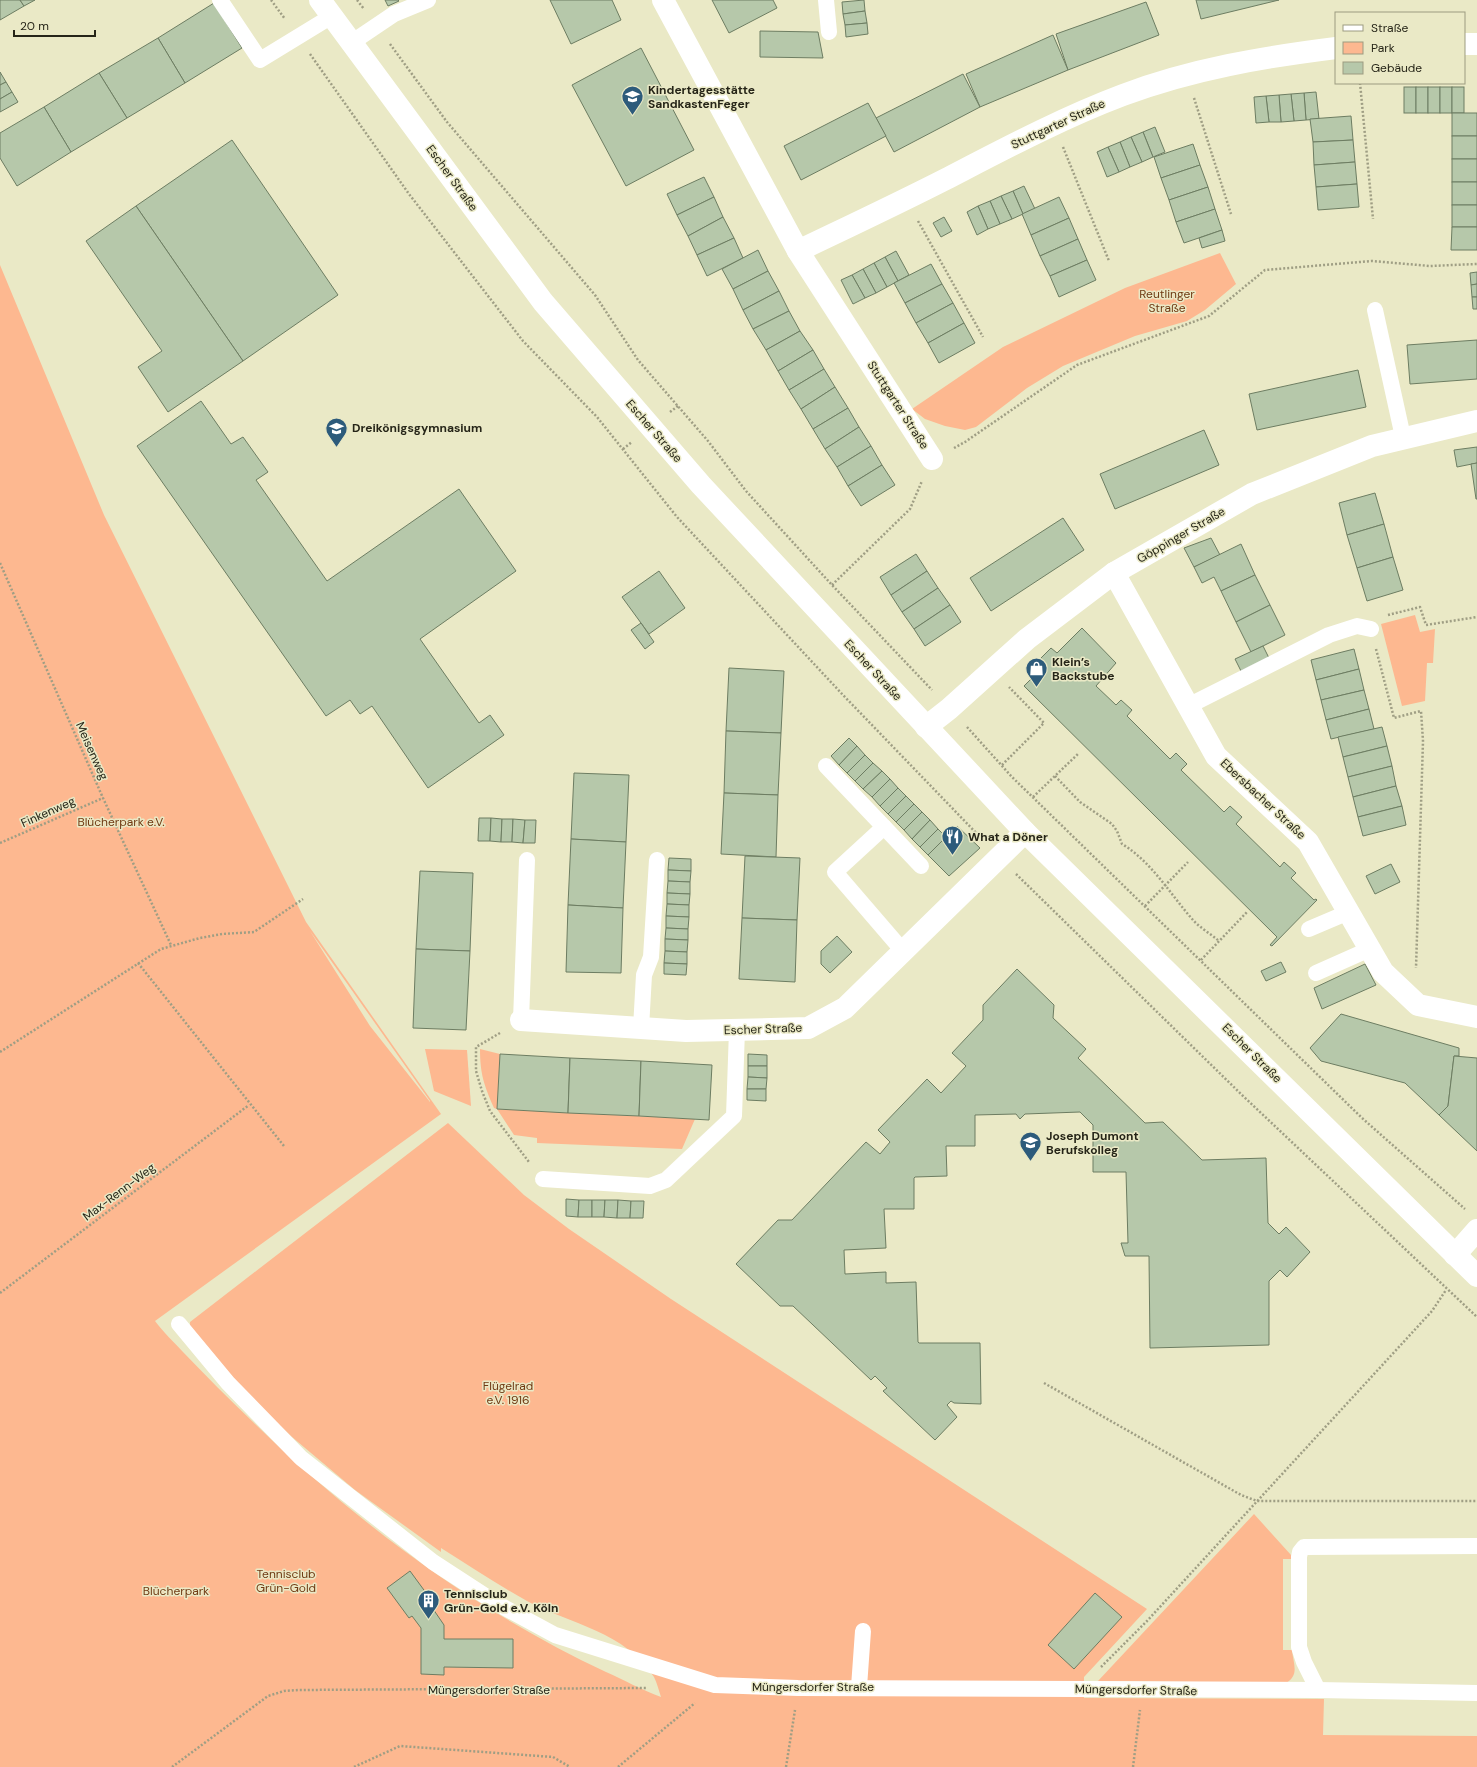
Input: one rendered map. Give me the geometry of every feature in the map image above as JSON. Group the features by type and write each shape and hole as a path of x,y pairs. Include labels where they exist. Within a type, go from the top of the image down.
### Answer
{"street":[{"name":"Stuttgarter Straße","path":"663,0 798,251 932,459"},
{"name":"Escher Straße","path":"326,8 543,302 701,485 1025,832 1361,1160 1477,1276"},
{"path":"1465,44 1477,44"},
{"name":"Stuttgarter Straße","path":"798,251 906,199 1054,123 1124,94 1187,75 1243,62 1335,48"},
{"name":"Göppinger Straße","path":"926,727 949,709 1027,639 1114,573 1252,494 1372,446 1403,437 1477,420"},
{"name":"Ebersbacher Straße","path":"1114,573 1216,756 1308,842 1383,972 1418,1006 1477,1017"},
{"name":"Escher Straße","path":"521,1020 686,1031 808,1028 845,1008 1025,832"},
{"path":"1455,1255 1477,1230"}],"lane":[{"path":"220,0 260,60 326,8"},
{"path":"351,43 394,14 428,0"},
{"path":"826,0 829,32"},
{"path":"1375,310 1403,437"},
{"path":"1188,706 1329,635 1357,626 1371,629"},
{"path":"826,766 921,866"},
{"path":"884,827 835,872 903,951"},
{"path":"521,1020 527,860"},
{"path":"641,1028 644,975 651,957 657,860"},
{"path":"1309,929 1349,912"},
{"path":"1316,973 1370,949"},
{"path":"542,1179 650,1186 666,1180 734,1116 737,1030"},
{"name":"Müngersdorfer Straße","path":"179,1324 228,1383 301,1458 433,1562 496,1603 555,1635 715,1686 798,1688 859,1687 1318,1690 1477,1693"},
{"path":"1318,1690 1304,1662 1299,1647 1299,1557 1300,1552 1304,1547 1477,1546"},
{"path":"859,1687 862,1631"}],"path":[{"path":"357,0 447,122 595,295 638,360 708,441 746,491 832,585 1033,797 1362,1118 1466,1210"},
{"path":"1187,75 1231,214"},
{"path":"1360,84 1372,219"},
{"path":"1054,123 1109,261"},
{"path":"906,199 983,337"},
{"path":"832,585 910,509 932,459 965,442 1076,365 1209,316 1265,270 1372,260 1430,266 1477,264"},
{"name":"Meisenweg","path":"0,563 103,798 171,946"},
{"path":"1406,994 1415,975 1423,741 1421,711 1394,718 1371,629 1376,618 1420,607 1426,625 1477,617"},
{"path":"991,671 1044,723 1002,765"},
{"path":"1033,797 1079,753"},
{"path":"1055,776 1080,802 1112,824 1117,831 1122,844 1145,862 1165,884 1194,921 1219,941"},
{"name":"Finkenweg","path":"0,843 103,798"},
{"path":"1145,906 1188,862"},
{"path":"0,1052 161,949 222,934 254,932 303,900"},
{"path":"1201,960 1248,912"},
{"path":"138,963 249,1105 284,1146"},
{"path":"521,1020 476,1047 476,1071 490,1111 542,1179"},
{"name":"Max-Renn-Weg","path":"0,1293 249,1105"},
{"path":"1417,1262 1477,1317"},
{"path":"1090,1689 1092,1677 1147,1621 1432,1311 1446,1290"},
{"path":"1044,1383 1241,1495 1257,1501 1477,1501"},
{"path":"618,1767 715,1686"},
{"name":"Müngersdorfer Straße","path":"172,1767 250,1708 268,1696 284,1691 652,1688"},
{"path":"786,1767 798,1688"},
{"path":"1132,1767 1143,1690"},
{"path":"354,1767 400,1746 553,1757 570,1767"}],"green space":[{"name":"Reutlinger Straße","path":"1220,253 1236,284 1205,310 1187,321 1135,336 1063,366 1027,388 976,427 965,430 945,426 925,419 912,409 1003,347 1125,288"},
{"path":"0,265 104,515 306,922 441,1114 155,1321 200,1370 333,1495 419,1562 510,1621 557,1648 661,1697 654,1677 642,1662 628,1649 613,1639 527,1601 441,1548 441,1552 355,1490 292,1437 247,1394 190,1326 190,1322 448,1123 524,1195 569,1229 671,1299 1147,1609 1084,1677 1084,1698 1324,1699 1323,1735 1477,1736 1477,1767 0,1767","holes":["310,931 430,1101 370,1026"]},
{"path":"1415,615 1420,632 1435,629 1433,663 1427,663 1425,701 1402,706 1381,624"},
{"path":"425,1049 467,1050 471,1106 434,1091"},
{"path":"480,1049 500,1054 497,1109 494,1108 483,1079"},
{"path":"497,1109 695,1119 682,1149 537,1143 537,1138 514,1135"},
{"path":"1254,1514 1291,1555 1291,1559 1283,1559 1283,1650 1292,1650 1295,1668 1293,1676 1290,1680 1286,1683 1098,1681"}],"building":[{"path":"0,0 20,0 24,6 0,20"},
{"path":"20,0 35,0 24,6"},
{"path":"385,0 398,0 399,1 388,6"},
{"path":"550,0 612,0 621,20 571,44"},
{"path":"712,0 773,0 777,8 729,33"},
{"path":"864,0 865,11 843,14 842,2"},
{"path":"1196,0 1279,0 1201,19"},
{"path":"1146,2 1159,35 1068,70 1056,34"},
{"path":"214,3 242,48 185,83 158,38"},
{"path":"865,11 867,23 845,25 843,14"},
{"path":"867,23 868,34 846,37 845,25"},
{"path":"760,31 818,32 823,58 760,57"},
{"path":"1053,35 1068,70 980,107 966,74"},
{"path":"158,38 185,83 127,118 99,73"},
{"name":"Kindertagesstätte SandkastenFeger","path":"641,48 694,150 626,186 572,85"},
{"path":"0,72 6,82 0,85"},
{"path":"99,73 127,118 71,152 44,107"},
{"path":"963,74 980,107 894,152 876,118"},
{"path":"6,82 12,92 0,99 0,85"},
{"path":"1404,87 1416,87 1416,113 1404,113"},
{"path":"1416,87 1428,87 1428,113 1416,113"},
{"path":"1428,87 1440,87 1440,113 1428,113"},
{"path":"1440,87 1452,87 1452,113 1440,113"},
{"path":"1452,87 1464,87 1464,113 1452,113"},
{"path":"12,92 18,102 0,112 0,99"},
{"path":"1316,92 1319,119 1306,120 1304,93"},
{"path":"1304,93 1306,120 1294,121 1291,94"},
{"path":"1291,94 1294,121 1281,122 1279,95"},
{"path":"1279,95 1281,122 1269,122 1266,96"},
{"path":"1266,96 1269,122 1256,123 1254,97"},
{"path":"868,103 886,136 801,180 784,146"},
{"path":"44,107 71,152 17,186 0,158 0,133"},
{"path":"1452,113 1477,113 1477,136 1452,136"},
{"path":"1351,116 1353,140 1313,142 1310,119"},
{"path":"1155,127 1165,152 1153,157 1143,132"},
{"path":"1143,132 1153,157 1142,162 1131,137"},
{"path":"1452,136 1477,136 1477,159 1452,159"},
{"path":"1131,137 1142,162 1130,167 1120,142"},
{"path":"232,140 338,295 243,361 136,206"},
{"path":"1353,140 1355,162 1314,165 1313,142"},
{"path":"1120,142 1130,167 1119,172 1108,147"},
{"path":"1193,144 1200,165 1161,178 1154,157"},
{"path":"1108,147 1119,172 1107,177 1097,152"},
{"path":"1452,159 1477,159 1477,182 1452,182"},
{"path":"1355,162 1357,184 1316,187 1314,165"},
{"path":"1200,165 1208,187 1169,200 1161,178"},
{"path":"704,177 714,197 677,215 667,194"},
{"path":"1452,182 1477,182 1477,205 1452,205"},
{"path":"1357,184 1359,207 1318,210 1316,187"},
{"path":"1024,186 1035,209 1023,214 1013,191"},
{"path":"1208,187 1215,209 1176,222 1169,200"},
{"path":"1013,191 1023,214 1012,219 1001,196"},
{"path":"1001,196 1012,219 1000,224 990,201"},
{"path":"714,197 723,217 688,236 677,215"},
{"path":"1059,197 1069,218 1031,235 1022,214"},
{"path":"990,201 1000,224 988,229 978,206"},
{"path":"1452,205 1477,205 1477,227 1452,227"},
{"path":"136,206 243,361 168,412 138,367 162,351 86,241"},
{"path":"978,206 988,229 977,235 967,212"},
{"path":"1215,209 1222,230 1184,243 1176,222"},
{"path":"723,217 734,238 697,255 688,236"},
{"path":"944,217 952,231 941,237 933,223"},
{"path":"1069,218 1078,239 1040,256 1031,235"},
{"path":"1452,227 1477,227 1477,250 1451,250"},
{"path":"1222,230 1225,241 1202,248 1199,238"},
{"path":"734,238 743,258 707,276 697,255"},
{"path":"1078,239 1087,260 1050,276 1040,256"},
{"path":"758,250 768,271 733,289 722,269"},
{"path":"896,251 909,275 898,281 885,257"},
{"path":"885,257 898,281 887,287 874,263"},
{"path":"1087,260 1096,280 1059,297 1050,276"},
{"path":"874,263 887,287 876,293 863,269"},
{"path":"931,264 942,284 905,303 894,283"},
{"path":"863,269 876,293 865,298 852,275"},
{"path":"768,271 779,291 743,310 733,289"},
{"path":"1477,272 1477,284 1471,285 1470,273"},
{"path":"852,275 865,298 853,304 841,280"},
{"path":"942,284 953,303 916,323 905,303"},
{"path":"1477,284 1477,297 1472,297 1471,285"},
{"path":"779,291 789,311 753,329 743,310"},
{"path":"1472,297 1477,297 1477,309 1473,309"},
{"path":"953,303 964,323 928,343 916,323"},
{"path":"789,311 800,331 766,350 753,329"},
{"path":"964,323 975,343 939,363 928,343"},
{"path":"800,331 813,350 778,371 766,350"},
{"path":"1477,340 1477,379 1410,384 1407,345"},
{"path":"813,350 824,369 789,390 778,371"},
{"path":"824,369 835,387 801,409 789,390"},
{"path":"1358,370 1366,407 1257,430 1249,394"},
{"path":"835,387 848,408 813,429 801,409"},
{"path":"201,401 231,444 243,437 268,472 256,480 327,581 459,489 516,571 420,639 479,723 490,715 504,735 428,788 372,706 360,714 350,700 326,716 137,446"},
{"path":"848,408 859,427 825,449 813,429"},
{"path":"859,427 871,446 837,467 825,449"},
{"path":"1204,430 1219,465 1115,509 1100,474"},
{"path":"871,446 882,465 848,486 837,467"},
{"path":"1477,447 1477,463 1457,467 1454,450"},
{"path":"1477,463 1477,499 1476,499 1471,464"},
{"path":"882,465 895,485 861,506 848,486"},
{"path":"1375,493 1384,524 1347,535 1339,503"},
{"path":"1063,518 1084,550 991,611 970,578"},
{"path":"1384,524 1393,557 1357,568 1347,535"},
{"path":"1211,538 1220,555 1194,567 1184,548"},
{"path":"1241,544 1255,575 1221,591 1214,577 1202,583 1194,567"},
{"path":"916,554 927,571 891,595 880,577"},
{"path":"1393,557 1403,590 1367,601 1357,568"},
{"path":"659,571 685,608 649,634 622,597"},
{"path":"927,571 938,588 902,612 891,595"},
{"path":"1255,575 1270,605 1236,622 1221,591"},
{"path":"938,588 950,605 914,629 902,612"},
{"path":"950,605 961,622 925,646 914,629"},
{"path":"1270,605 1285,635 1251,652 1236,622"},
{"path":"641,623 654,642 645,649 631,630"},
{"path":"1082,628 1116,663 1096,686 1116,705 1121,700 1132,710 1127,716 1170,759 1176,753 1187,764 1181,770 1224,812 1230,806 1242,817 1236,824 1280,867 1284,862 1296,873 1291,878 1314,900 1317,900 1272,946 1270,945 1277,937 1024,686 1046,664 1040,659 1051,648 1057,653"},
{"path":"1263,646 1269,658 1241,671 1235,659"},
{"path":"1354,649 1359,669 1316,680 1311,660"},
{"path":"729,668 784,671 781,733 726,731"},
{"path":"1359,669 1364,690 1321,700 1316,680"},
{"path":"1364,690 1369,709 1326,720 1321,700"},
{"path":"1369,709 1374,729 1331,739 1326,720"},
{"path":"1382,727 1387,746 1343,757 1338,737"},
{"path":"726,731 781,733 778,795 724,793"},
{"path":"849,738 857,746 839,765 831,756"},
{"path":"857,746 865,755 847,773 839,765"},
{"path":"1387,746 1392,766 1348,777 1343,757"},
{"path":"865,755 873,763 855,781 847,773"},
{"path":"873,763 882,771 863,789 855,781"},
{"path":"1392,766 1396,786 1353,797 1348,777"},
{"path":"882,771 890,779 872,797 863,789"},
{"path":"574,773 629,775 626,842 571,839"},
{"path":"890,779 898,788 880,806 872,797"},
{"path":"1396,786 1402,806 1358,817 1353,797"},
{"path":"898,788 906,796 888,814 880,806"},
{"path":"724,793 778,795 776,857 721,854"},
{"path":"906,796 914,804 896,822 888,814"},
{"path":"914,804 922,812 904,830 896,822"},
{"path":"1402,806 1406,825 1363,836 1358,817"},
{"path":"922,812 930,820 912,839 904,830"},
{"path":"479,818 491,818 490,841 478,841"},
{"path":"491,818 502,819 501,842 490,841"},
{"path":"502,819 513,819 512,842 501,842"},
{"path":"513,819 525,820 523,843 512,842"},
{"path":"525,820 536,820 535,843 523,843"},
{"path":"930,820 938,829 920,847 912,839"},
{"path":"957,826 980,848 949,876 928,855"},
{"path":"938,829 946,837 928,855 920,847"},
{"path":"571,839 626,842 623,908 568,905"},
{"path":"745,856 800,858 797,920 742,918"},
{"path":"669,858 691,859 691,871 668,870"},
{"path":"1391,864 1400,882 1375,894 1366,876"},
{"path":"668,870 691,871 690,882 668,881"},
{"path":"420,871 473,873 470,951 416,949"},
{"path":"668,881 690,882 690,894 667,893"},
{"path":"667,893 690,894 689,905 667,904"},
{"path":"667,904 689,905 689,917 666,916"},
{"path":"568,905 623,908 621,973 566,972"},
{"path":"666,916 689,917 688,929 666,928"},
{"path":"742,918 797,920 795,982 739,979"},
{"path":"666,928 688,929 688,940 665,939"},
{"path":"837,936 852,952 830,973 821,964 821,951"},
{"path":"665,939 688,940 687,952 665,951"},
{"path":"416,949 470,951 466,1030 413,1028"},
{"path":"665,951 687,952 687,964 664,963"},
{"path":"1281,962 1286,972 1266,981 1261,971"},
{"path":"664,963 687,964 686,975 664,974"},
{"path":"1365,964 1376,985 1322,1009 1314,988"},
{"path":"1017,969 1054,1005 1053,1018 1086,1049 1078,1058 1145,1123 1163,1122 1202,1160 1266,1158 1268,1223 1279,1234 1286,1227 1310,1252 1287,1277 1280,1270 1269,1281 1269,1345 1150,1348 1149,1256 1125,1256 1121,1243 1128,1243 1126,1172 1093,1172 1093,1125 1080,1112 1025,1114 1020,1119 1016,1114 975,1115 975,1146 946,1146 947,1176 915,1177 914,1209 884,1209 886,1248 844,1250 845,1274 886,1272 886,1283 916,1282 919,1343 980,1343 981,1404 954,1403 951,1401 947,1405 957,1417 935,1440 883,1391 887,1388 875,1376 871,1380 793,1306 780,1306 736,1264 778,1220 792,1220 866,1142 880,1154 890,1142 878,1130 927,1079 941,1093 966,1066 952,1053 983,1020 983,1005"},
{"path":"1341,1014 1459,1048 1459,1056 1454,1056 1448,1106 1439,1115 1405,1083 1321,1061 1310,1048"},
{"path":"500,1054 570,1058 568,1113 497,1109"},
{"path":"748,1054 767,1055 767,1066 748,1066"},
{"path":"1454,1056 1477,1058 1477,1151 1439,1115 1448,1106"},
{"path":"570,1058 641,1061 639,1116 568,1113"},
{"path":"641,1061 712,1065 709,1120 639,1116"},
{"path":"748,1066 767,1066 767,1078 748,1077"},
{"path":"748,1077 767,1078 766,1089 747,1089"},
{"path":"747,1089 766,1089 766,1101 747,1100"},
{"path":"566,1199 579,1200 578,1217 566,1216"},
{"path":"579,1200 592,1200 592,1217 578,1217"},
{"path":"592,1200 605,1200 604,1217 592,1217"},
{"path":"605,1200 618,1200 617,1218 604,1217"},
{"path":"618,1200 631,1201 630,1218 617,1218"},
{"path":"631,1201 644,1201 643,1218 630,1218"},
{"name":"Tennisclub Grün-Gold e.V. Köln","path":"410,1571 432,1601 429,1603 444,1625 444,1639 513,1639 513,1668 444,1667 444,1675 421,1674 421,1628 412,1616 409,1618 387,1588"},
{"path":"1095,1593 1122,1617 1074,1669 1048,1645"}],"place":[{"name":"Kindertagesstätte SandkastenFeger","path":"633,116"},
{"name":"Dreikönigsgymnasium","path":"336,448"},
{"name":"Klein’s Backstube","path":"1036,688"},
{"name":"What a Döner","path":"953,856"},
{"name":"Joseph Dumont Berufskolleg","path":"1030,1162"},
{"name":"Tennisclub Grün-Gold e.V. Köln","path":"429,1620"}],"park label":[{"name":"Blücherpark e.V.","path":"121,822"},
{"name":"Flügelrad e.V. 1916","path":"508,1393"},
{"name":"Tennisclub Grün-Gold","path":"286,1581"},
{"name":"Blücherpark","path":"176,1591"}]}
